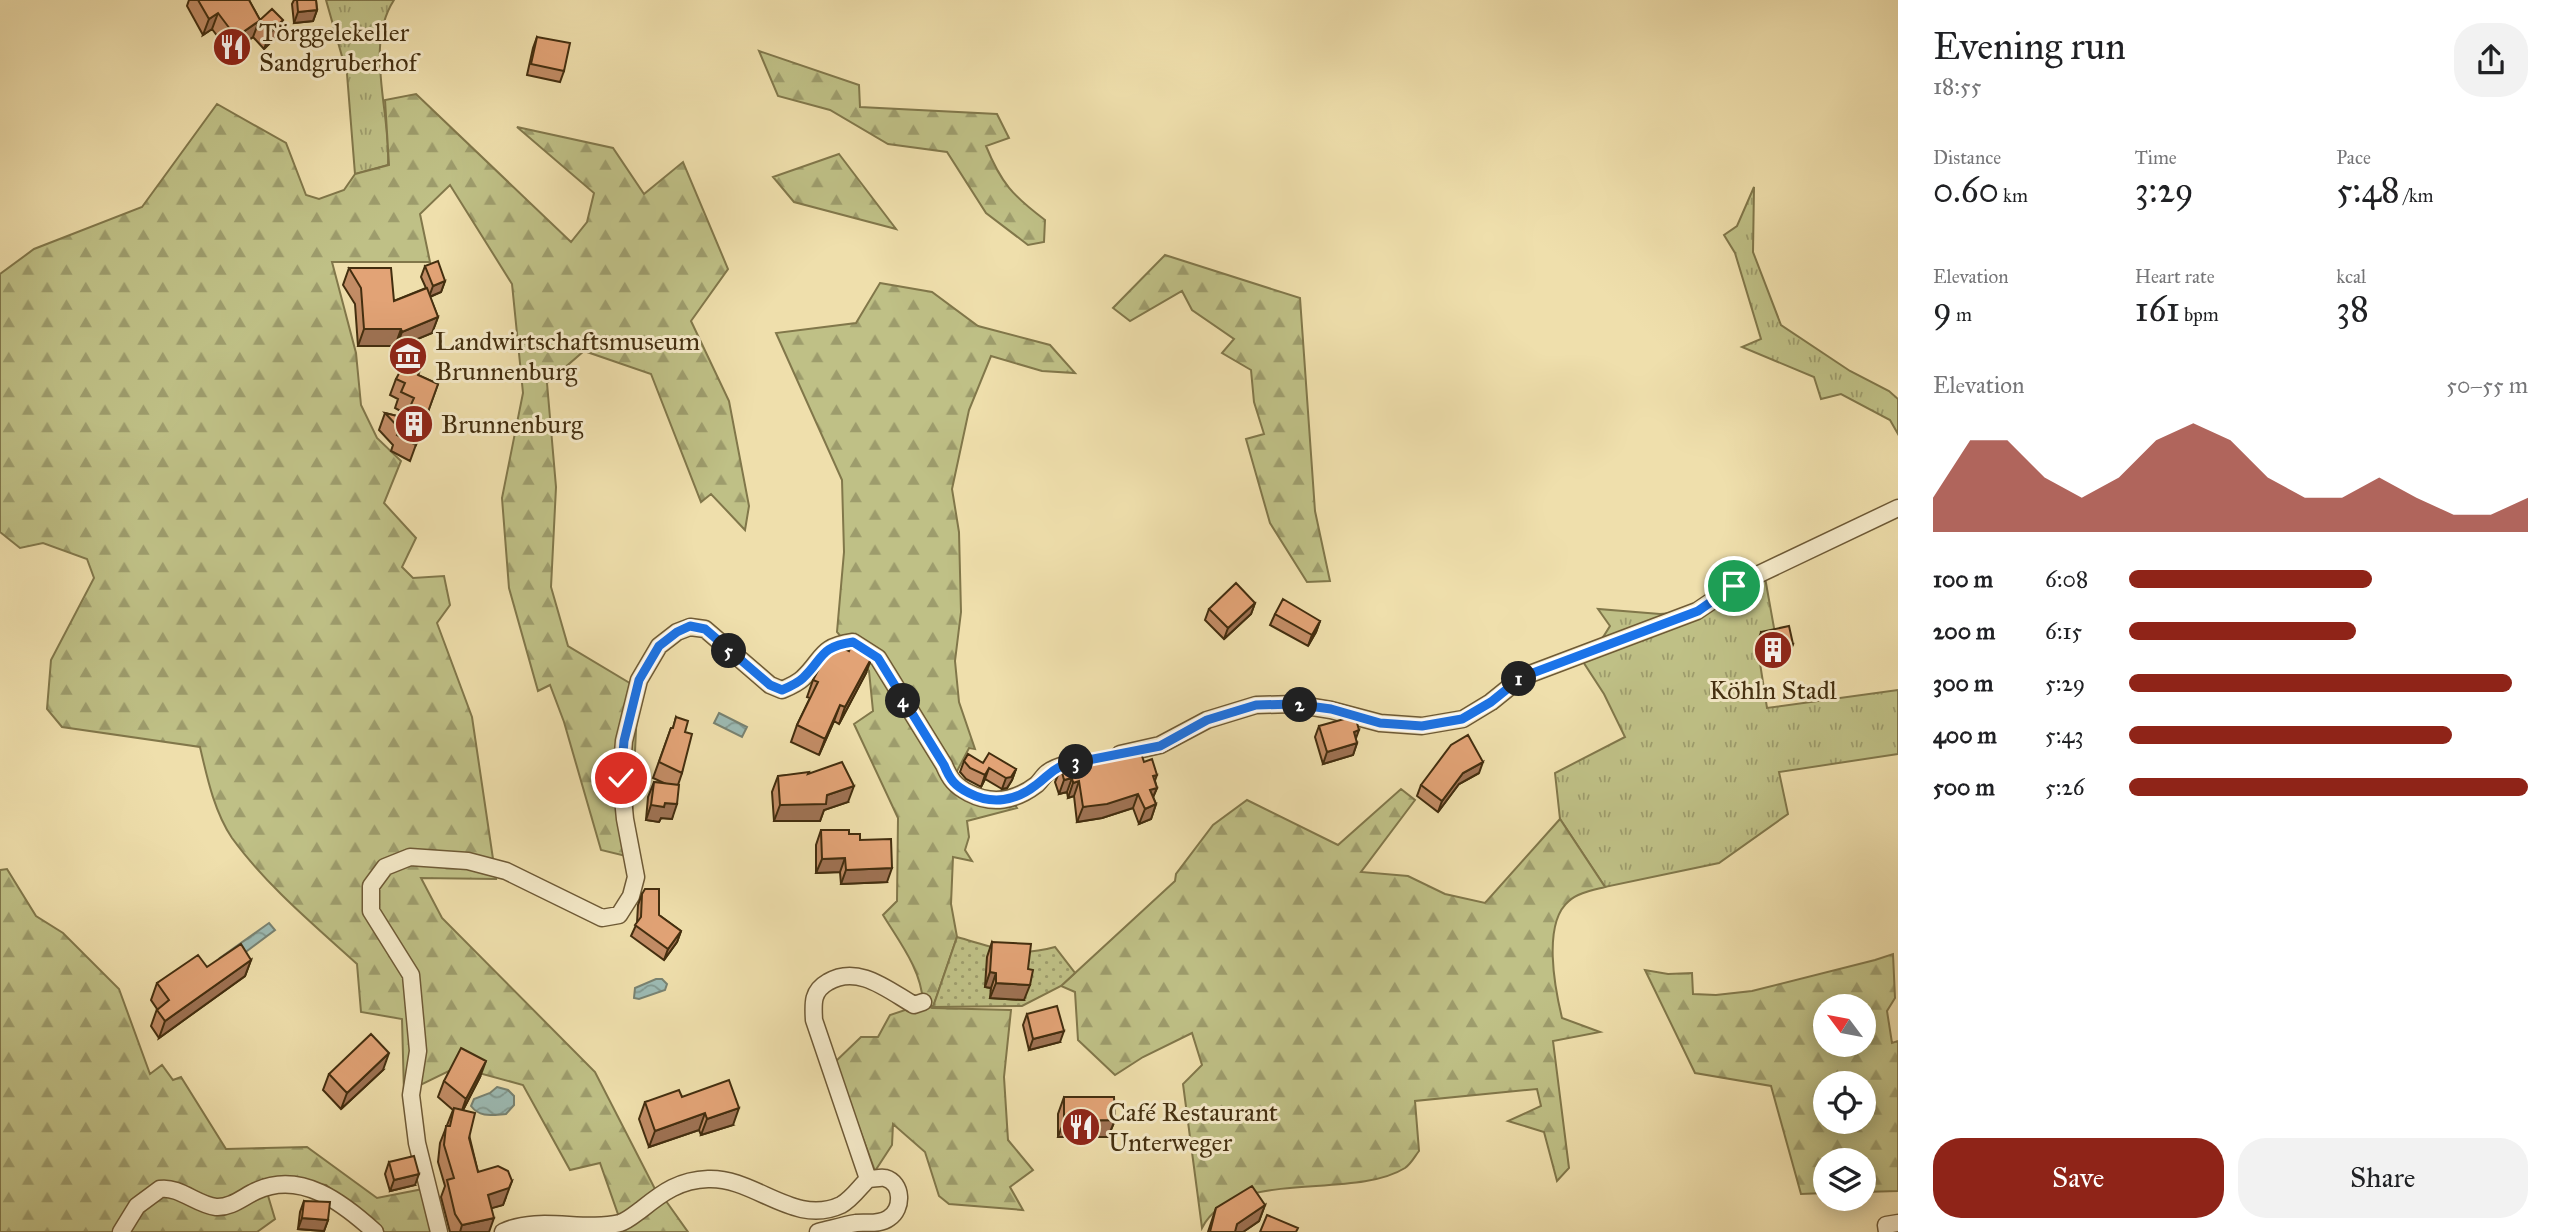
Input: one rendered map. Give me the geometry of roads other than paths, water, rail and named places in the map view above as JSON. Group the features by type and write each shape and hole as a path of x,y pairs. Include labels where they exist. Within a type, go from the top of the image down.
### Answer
{"street":[{"path":"439,1232 417,1143 411,1095 418,1051 411,975 371,911 371,886 385,867 410,857 468,860 506,871 602,918 619,915 631,896 636,877 625,819 621,778 624,741 639,680 659,646 677,632 690,626 705,629 770,685 782,690 802,680 819,657 835,645 853,642 878,658 951,780 959,788 983,800 1006,800 1036,785 1048,772 1056,768 1160,746 1207,720 1256,705 1294,704 1331,709 1380,723 1422,726 1462,719 1491,702 1522,677 1698,611 1734,586 1898,508"},
{"path":"868,1179 814,1020 813,999 819,987 835,977 856,974 914,1006 923,1002"},
{"path":"503,1232 527,1226 595,1228 620,1223 670,1187 690,1181 736,1182 805,1211 843,1205 868,1179 882,1178 897,1187 899,1203 890,1218 818,1232"},
{"path":"121,1232 137,1206 160,1189 166,1188 204,1204 224,1207 259,1190 283,1184 306,1186 325,1195 376,1232"},
{"path":"1887,1232 1886,1225 1898,1223"}],"water":[{"path":"719,713 747,727 742,737 714,723"},
{"path":"269,923 275,930 227,966 220,958"},
{"path":"662,979 667,984 665,990 639,999 634,998 635,988"},
{"path":"497,1087 508,1090 514,1096 514,1105 506,1114 482,1114 471,1106 474,1099"}],"place":[{"name":"Törggelekeller Sandgruberhof","path":"232,47"},
{"name":"Landwirtschaftsmuseum Brunnenburg","path":"408,356"},
{"name":"Brunnenburg","path":"414,424"},
{"name":"Köhln Stadl","path":"1773,650"},
{"name":"Café Restaurant Unterweger","path":"1081,1127"}]}
